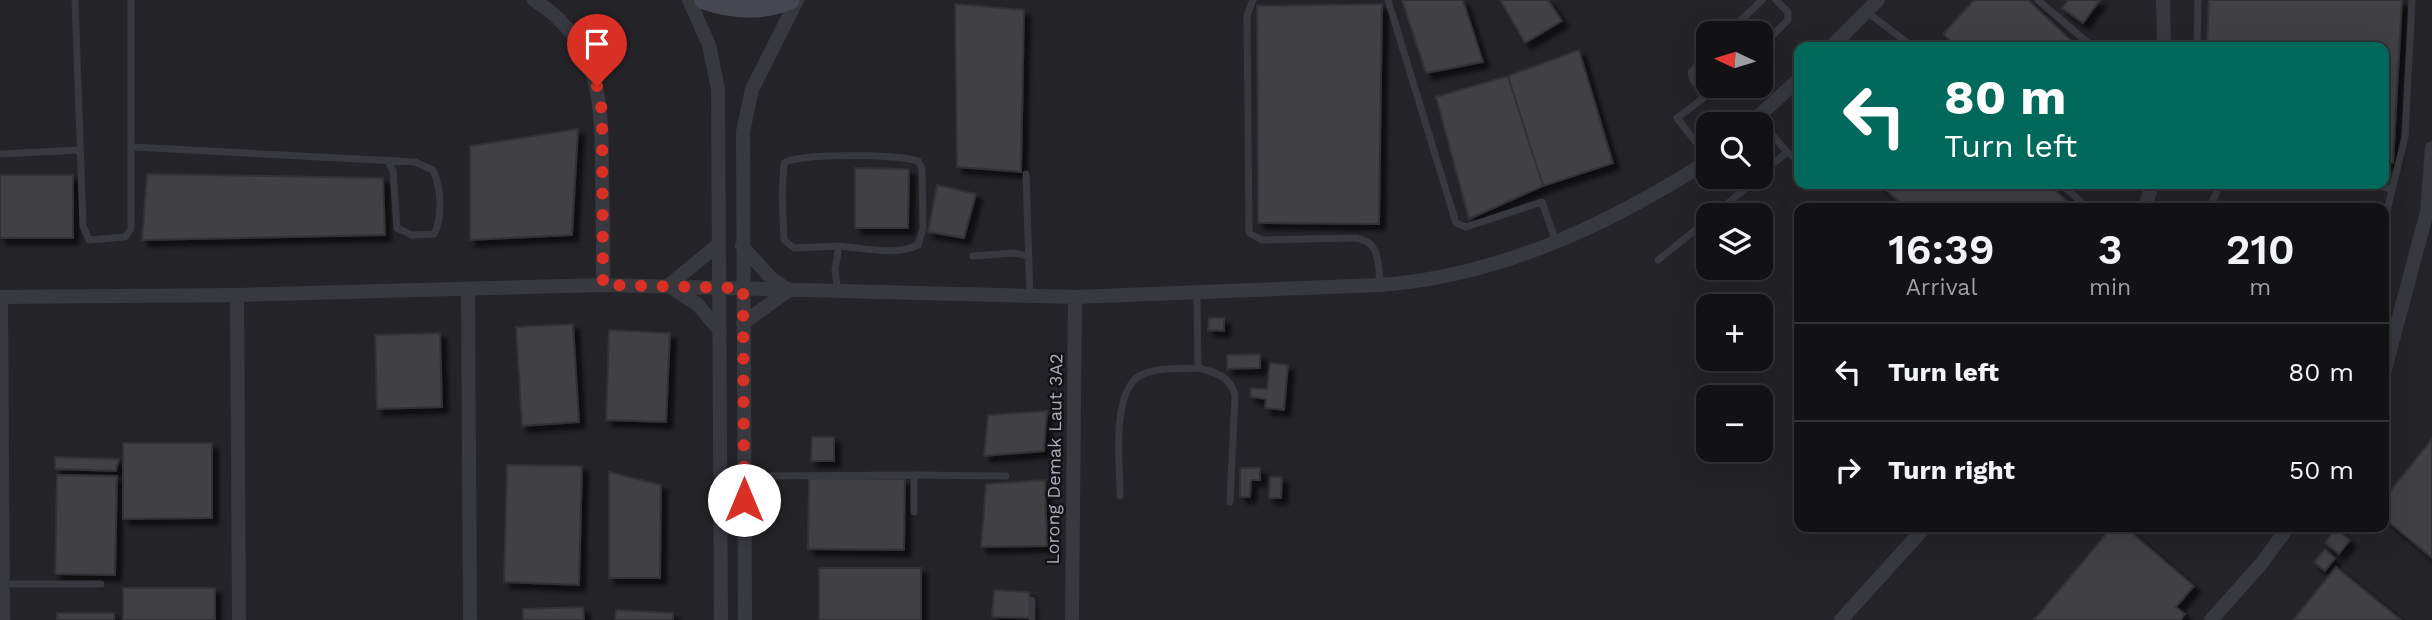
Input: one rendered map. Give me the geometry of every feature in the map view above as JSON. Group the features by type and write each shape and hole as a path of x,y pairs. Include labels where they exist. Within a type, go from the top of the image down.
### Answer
{"main road":[{"path":"704,0 740,9 760,8 790,0"}],"street":[{"path":"534,0 559,21 582,49 601,98 603,285"},
{"path":"689,0 709,45 718,89 721,620"},
{"path":"745,620 743,132 761,67 797,0"},
{"path":"1836,42 1878,0"},
{"path":"2164,0 2164,42"},
{"path":"1764,112 1794,84"},
{"path":"2389,356 2430,213 2432,148"},
{"path":"4,620 1,297 237,295 669,285 1030,298 1197,295 1380,285 1405,283 1492,265 1556,243 1610,220 1696,167"},
{"path":"669,285 719,244"},
{"path":"742,246 771,278 790,290"},
{"path":"669,285 691,299 720,331"},
{"path":"468,289 470,620"},
{"path":"743,323 790,290"},
{"path":"237,295 239,620"},
{"name":"Lorong Demak Laut 3A2","path":"1072,620 1074,297"},
{"path":"1841,620 1920,532"},
{"path":"2211,620 2262,563 2284,532"}],"lane":[{"path":"75,0 80,150 85,235 89,240 125,237 131,229 131,0"},
{"path":"1253,0 1247,15 1249,233 1262,240 1356,238 1367,241 1377,253 1380,285"},
{"path":"1388,0 1456,223 1466,227 1542,202 1556,243"},
{"path":"1740,21 1762,0"},
{"path":"1773,35 1788,20 1788,12 1776,0"},
{"path":"2197,42 2198,0"},
{"path":"2389,203 2405,138 2412,0"},
{"path":"2043,1 2088,42"},
{"path":"1867,12 1907,42"},
{"path":"1696,66 1691,72 1696,84"},
{"path":"1696,144 1677,118 1703,98"},
{"path":"1773,139 1794,157"},
{"path":"133,147 415,162 433,170 440,212 434,234 412,235 397,228 393,171 388,161"},
{"path":"0,154 80,150"},
{"path":"1773,164 1787,152"},
{"path":"839,157 918,160 922,168 923,229 918,245 908,249 883,250 839,246 794,248 786,244 782,193 786,160 839,157"},
{"path":"1026,174 1030,298"},
{"path":"1728,203 1745,189"},
{"path":"2067,189 2082,203"},
{"path":"1658,260 1696,230"},
{"path":"838,293 835,270 839,246"},
{"path":"973,256 1015,253 1028,256"},
{"path":"1197,295 1198,369"},
{"path":"1120,496 1120,427 1125,389 1141,375 1153,371 1198,369 1213,372 1228,380 1235,395 1230,502"},
{"path":"914,475 914,512"},
{"path":"744,476 1006,476"},
{"path":"3,584 101,584"},
{"path":"1032,600 1032,620"}],"shaded area":[{"path":"0,0 2432,0 2432,620 0,620"}],"building":[{"path":"1402,0 1463,0 1483,62 1426,73"},
{"path":"1500,0 1548,0 1562,21 1525,43"},
{"path":"1974,0 2028,0 2073,42 1951,42 1943,34"},
{"path":"2068,0 2100,0 2083,23 2062,8"},
{"path":"2209,0 2402,0 2393,163 2389,163 2389,42 2207,42"},
{"path":"955,4 1024,10 1021,172 957,167"},
{"path":"1382,4 1379,224 1258,223 1257,6"},
{"path":"1579,50 1613,163 1543,186 1508,76"},
{"path":"1508,76 1543,186 1469,219 1436,97"},
{"path":"578,129 572,235 470,240 470,146"},
{"path":"855,168 909,169 908,228 855,228"},
{"path":"147,174 383,178 385,235 142,240"},
{"path":"0,175 73,175 73,238 0,238"},
{"path":"937,185 976,194 964,238 928,232"},
{"path":"1885,189 2054,189 2069,203 1900,203"},
{"path":"1209,318 1224,318 1224,331 1208,330"},
{"path":"573,324 579,422 522,426 516,327"},
{"path":"609,330 670,333 666,422 606,420"},
{"path":"440,333 442,407 377,409 375,335"},
{"path":"1260,354 1260,368 1227,369 1227,355"},
{"path":"1270,363 1288,365 1284,410 1265,408 1266,399 1250,397 1251,388 1267,389"},
{"path":"1047,411 1044,451 984,456 988,415"},
{"path":"812,437 834,437 834,461 811,461"},
{"path":"2432,439 2432,558 2389,522 2389,493"},
{"path":"123,443 212,443 212,518 123,519"},
{"path":"55,457 119,459 116,471 55,469"},
{"path":"507,465 582,466 579,585 504,582"},
{"path":"1240,468 1260,468 1260,480 1251,480 1250,497 1240,497"},
{"path":"609,472 661,485 660,578 609,578"},
{"path":"57,475 117,476 115,575 55,574"},
{"path":"1270,477 1282,477 1281,498 1269,498"},
{"path":"809,478 905,479 904,550 808,549"},
{"path":"1045,480 1047,546 981,547 986,484"},
{"path":"2108,532 2131,532 2194,586 2176,607 2185,614 2181,620 2034,620"},
{"path":"2333,532 2339,532 2350,540 2339,554 2325,543"},
{"path":"2325,549 2335,558 2325,571 2314,562"},
{"path":"2336,567 2401,620 2293,620"},
{"path":"819,568 921,568 921,620 819,620"},
{"path":"123,588 215,588 215,620 123,620"},
{"path":"994,590 1029,592 1032,618 992,617"},
{"path":"583,607 584,620 523,620 523,609"},
{"path":"616,610 673,613 673,620 615,620"},
{"path":"57,613 114,613 114,620 57,620"}],"route":[{"path":"597,86 602,111 603,285 743,288 744,500"}]}
